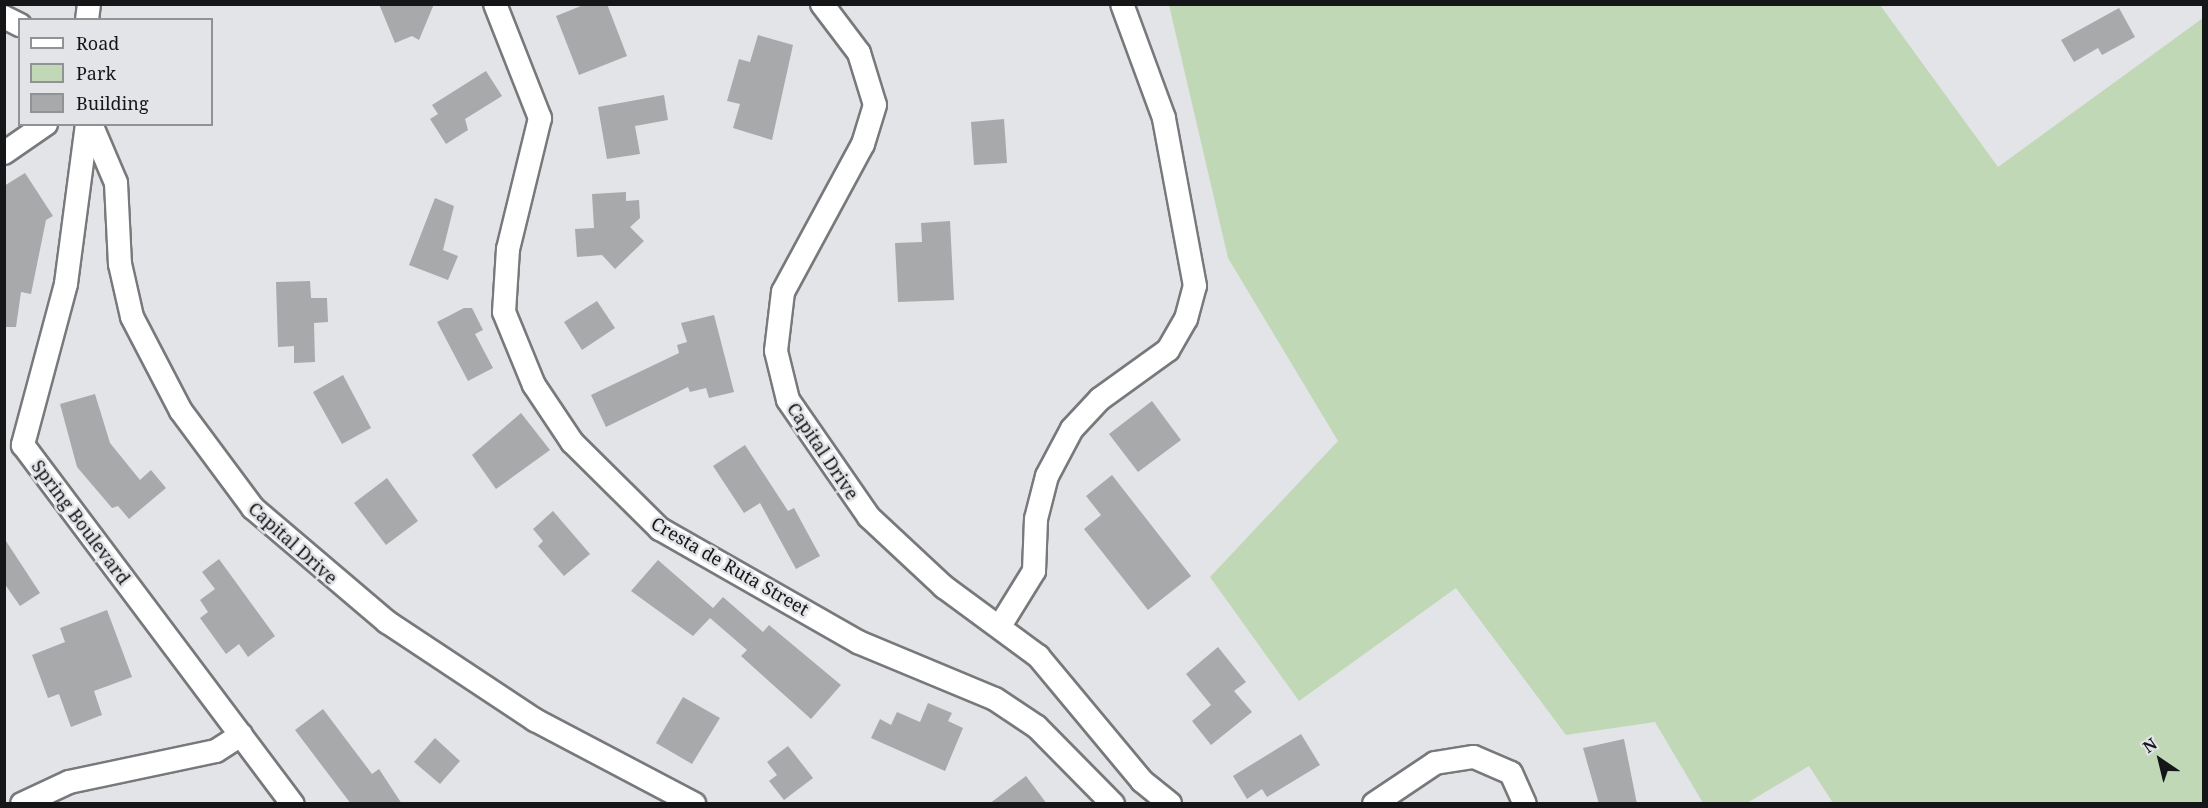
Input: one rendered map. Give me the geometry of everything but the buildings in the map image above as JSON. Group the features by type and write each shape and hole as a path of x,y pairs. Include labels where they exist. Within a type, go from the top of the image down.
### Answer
{"street":[{"name":"Cresta de Ruta Street","path":"495,4 540,118 508,249 504,312 534,385 572,442 660,529 858,642 995,699 1037,727 1113,804"},
{"name":"Capital Drive","path":"822,4 864,62 875,105 863,144 783,292 777,320 779,375 809,437 869,518 914,562 1038,656 1142,781 1170,804"},
{"path":"1000,626 1034,571 1042,498 1072,429 1100,399 1168,350 1186,319 1195,286 1164,118 1122,4"},
{"path":"4,17 18,24"},
{"path":"4,153 43,126"},
{"name":"Spring Boulevard","path":"89,126 66,284 23,445 293,804"},
{"name":"Capital Drive","path":"90,126 116,183 120,264 132,317 181,411 253,508 387,622 536,720 694,804"},
{"path":"4,431 23,445"},
{"path":"22,804 69,782 216,751 241,735"},
{"path":"1374,804 1435,763 1474,757 1511,772 1525,804"}],"green space":[{"path":"1169,5 1880,5 1998,167 2203,18 2203,803 1833,803 1809,766 1747,803 1703,803 1655,722 1566,735 1456,588 1299,701 1210,577 1338,441 1228,258"}]}
